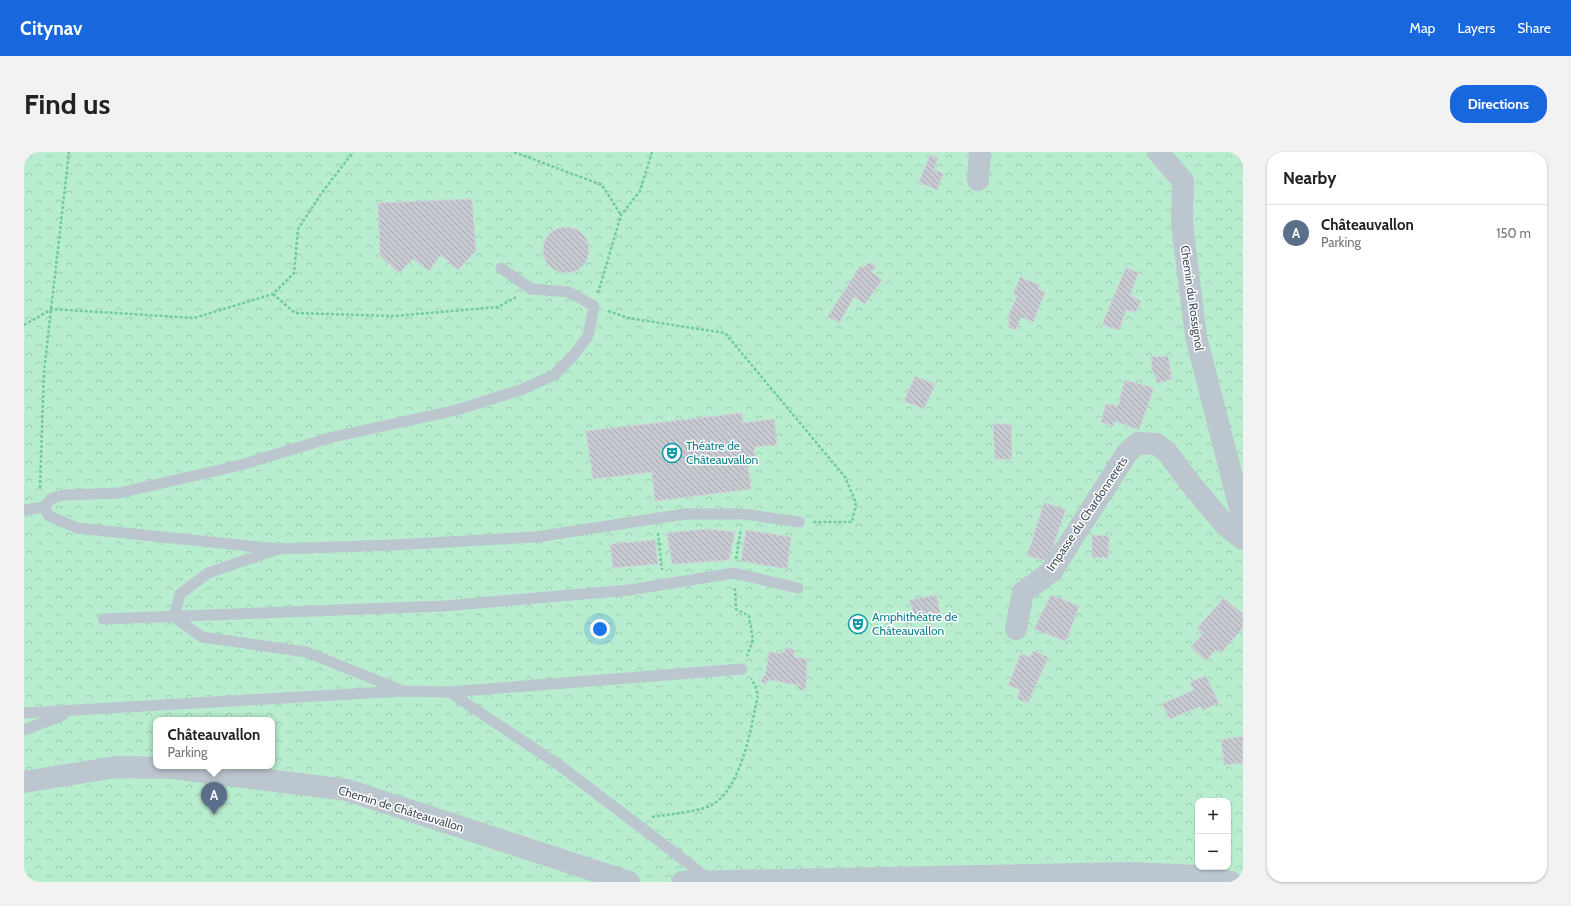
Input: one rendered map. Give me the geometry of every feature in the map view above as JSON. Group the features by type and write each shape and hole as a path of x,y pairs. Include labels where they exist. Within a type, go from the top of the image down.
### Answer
{"street":[{"path":"978,180 980,152"},
{"name":"Chemin du Rossignol","path":"1158,152 1183,181 1182,224 1196,337 1243,520"},
{"name":"Impasse du Chardonnerets","path":"1016,629 1023,592 1052,572 1127,453 1138,443 1156,444 1167,452 1190,483 1226,526 1243,539"},
{"name":"Chemin de Châteauvallon","path":"24,782 116,767 153,768"},
{"name":"Chemin de Châteauvallon","path":"180,769 347,790 629,882"},
{"path":"682,882 1203,876 1231,882"}],"lane":[{"path":"24,510 44,507 52,498 64,495 119,493 240,465 333,437 457,410 523,389 554,375 573,356 588,336 594,306 569,292 531,289 501,268"},
{"path":"44,507 49,516 77,528 278,549 393,545 536,537 685,514 743,514 799,522"},
{"path":"174,617 180,594 208,573 278,549"},
{"path":"102,619 444,606 629,590 734,573 798,588"},
{"path":"174,617 202,637 306,652 404,691"},
{"path":"24,713 70,712 404,691 449,692 742,669"},
{"path":"449,692 559,765 712,882"},
{"path":"24,730 70,712"}],"path":[{"path":"44,507 40,496 44,378 69,152"},
{"path":"24,325 52,309 194,318 273,294 294,273 298,230 321,194 353,152"},
{"path":"514,152 602,185 622,215"},
{"path":"652,152 640,190 622,215 594,306 628,318 724,333 845,477 856,503 852,522 799,522"},
{"path":"273,294 295,313 394,316 498,307 531,289"},
{"path":"632,821 708,807 728,792 742,761 758,695 755,685 742,669 753,640 749,616 736,609 734,573 743,514"},
{"path":"656,518 664,584"}],"green space":[{"path":"24,152 1243,152 1243,882 24,882"}],"building":[{"path":"930,155 938,158 934,169 943,174 937,190 919,182"},
{"path":"472,199 476,251 458,270 441,255 429,271 413,259 399,273 380,256 378,203"},
{"path":"562,227 570,227 579,231 585,237 589,250 585,263 579,269 570,273 562,273 553,269 547,263 543,254 543,246 547,237 553,231"},
{"path":"869,262 876,266 871,272 882,280 865,304 854,297 839,323 828,316 860,266 863,268"},
{"path":"1126,267 1138,273 1130,296 1141,301 1136,312 1126,310 1119,330 1102,325"},
{"path":"1020,277 1039,285 1038,289 1045,292 1033,322 1021,317 1016,330 1009,328 1009,314 1017,296 1013,295"},
{"path":"1168,356 1172,379 1158,383 1152,369 1151,357"},
{"path":"915,376 935,384 924,409 904,401"},
{"path":"1125,380 1154,388 1139,430 1115,421 1113,426 1101,422 1106,404 1118,406"},
{"name":"Théatre de Châteauvallon","path":"742,413 743,423 774,419 777,445 754,447 755,458 747,459 751,489 655,501 652,472 593,479 586,431"},
{"path":"993,424 1011,424 1012,459 995,459"},
{"path":"1044,503 1066,509 1048,561 1027,556"},
{"path":"708,529 735,532 729,560 672,564 667,533"},
{"path":"746,530 791,537 787,569 741,561"},
{"path":"1092,535 1109,536 1108,558 1092,557"},
{"path":"655,540 658,564 613,568 610,544"},
{"path":"936,595 941,615 916,621 909,600"},
{"path":"1051,595 1079,606 1066,641 1034,629"},
{"path":"1224,598 1243,614 1243,628 1221,653 1216,649 1206,661 1191,647 1203,633 1197,628"},
{"path":"787,647 794,650 794,657 807,659 806,687 804,690 799,690 798,685 769,680 765,684 761,681 763,676 765,676 769,652 782,654"},
{"path":"1033,651 1048,657 1028,703 1017,699 1020,690 1008,685 1021,654 1030,657"},
{"path":"1206,676 1219,703 1203,710 1201,706 1170,719 1162,704 1194,690 1190,682"},
{"path":"1243,736 1243,763 1224,765 1221,740"}],"place":[{"name":"Théatre de Châteauvallon","path":"672,453"},
{"name":"Amphithéatre de Châteauvallon","path":"858,624"},
{"name":"Châteauvallon","path":"214,815"}]}
